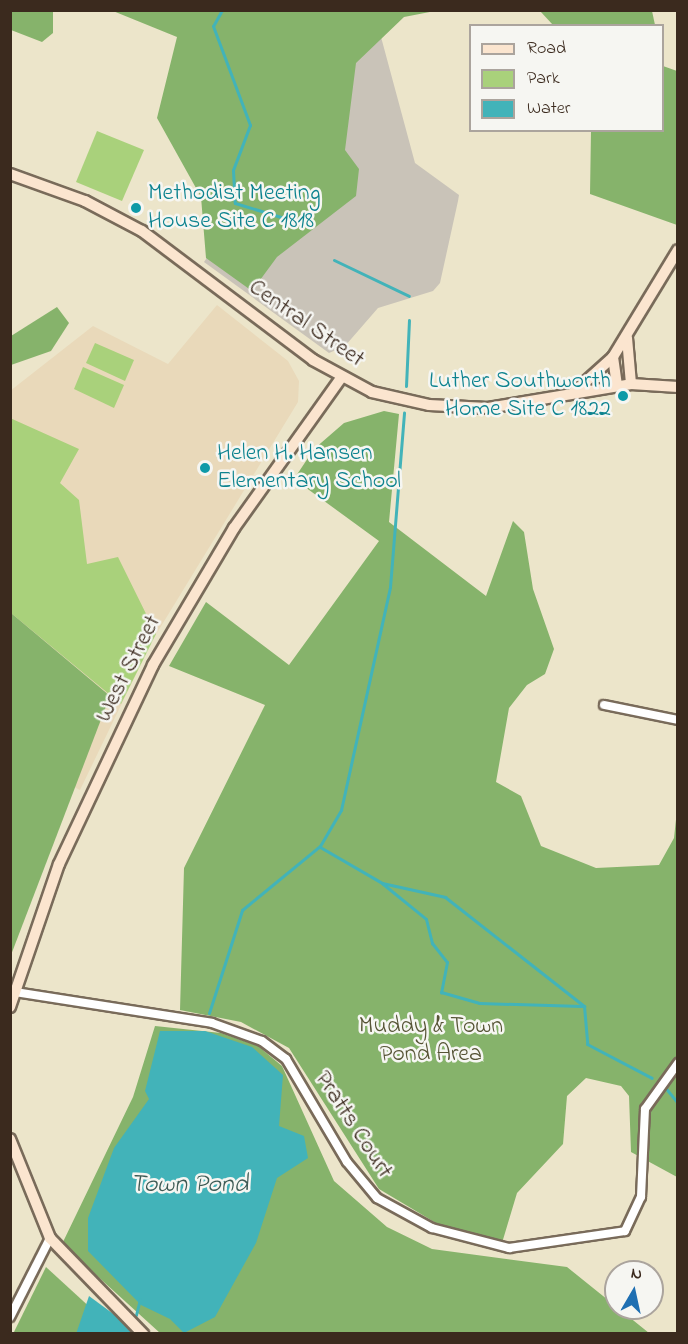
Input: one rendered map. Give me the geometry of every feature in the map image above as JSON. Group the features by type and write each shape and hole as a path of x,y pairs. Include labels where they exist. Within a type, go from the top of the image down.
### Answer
{"street":[{"name":"Central Street","path":"10,174 85,201 142,231 341,378 383,395 450,407 500,408 566,398 631,384 678,387"},
{"path":"566,398 613,357 678,250"},
{"path":"631,326 625,353 631,384"},
{"path":"613,357 617,386"},
{"name":"West Street","path":"10,1007 58,864 164,645 234,528 341,378"},
{"path":"604,705 678,720"},
{"name":"Pratts Court","path":"15,992 212,1023 262,1041 286,1059 346,1162 377,1198 439,1231 512,1248 625,1231 640,1197 645,1109 678,1063"},
{"path":"10,1139 50,1238 143,1334"},
{"path":"10,1317 50,1238"}],"shaded area":[{"path":"374,11 415,163 459,195 440,283 433,291 378,308 345,346 329,353 204,262"},
{"path":"217,305 288,361 299,381 298,402 152,641 80,790 11,755 10,391 93,326 168,364"}],"green space":[{"path":"10,11 53,11 53,33 42,42 11,30"},
{"path":"113,11 435,11 404,17 356,63 345,150 359,169 356,196 277,257 252,291 206,258 201,197 157,118 177,37"},
{"path":"540,11 652,11 655,24 552,24"},
{"path":"664,66 677,71 677,225 590,194 591,132 664,132"},
{"path":"97,131 144,150 122,201 76,182"},
{"path":"57,307 69,323 51,351 11,365 11,336"},
{"path":"95,343 134,360 125,381 86,363"},
{"path":"83,367 124,385 114,408 74,389"},
{"name":"Muddy & Town Pond Area","path":"384,411 399,414 389,522 486,596 513,521 524,532 533,589 554,649 545,674 527,685 509,708 496,782 521,796 541,846 596,868 659,865 674,838 677,810 677,1177 631,1152 629,1096 621,1086 586,1078 567,1096 563,1144 517,1193 502,1243 436,1223 379,1189 289,1048 241,1022 180,1010 184,868 265,705 169,666 206,602 289,665 379,541 294,479 314,449 344,423"},
{"path":"10,418 79,449 60,483 79,500 87,564 118,557 156,634 121,704 11,613"},
{"path":"11,613 110,696 11,955"},
{"name":"Muddy & Town Pond Area","path":"155,1026 221,1033 258,1046 282,1066 334,1181 387,1227 432,1249 567,1267 604,1297 604,1320 633,1320 649,1333 160,1333 62,1244 133,1097"},
{"path":"46,1267 118,1333 13,1334"}],"water":[{"name":"Town Pond","path":"160,1031 205,1031 252,1047 283,1075 279,1126 304,1136 308,1158 277,1178 256,1243 215,1317 184,1333 170,1319 141,1305 88,1251 88,1218 114,1148 149,1099 145,1091"},
{"path":"89,1296 127,1324 133,1333 76,1334"}],"waterway":[{"path":"222,10 213,26 250,125 233,170 235,203 310,226"},
{"path":"334,260 409,296"},
{"path":"406,386 409,320"},
{"path":"209,1013 242,910 320,846 341,810 390,587 404,413"},
{"path":"320,847 382,883 445,897 584,1006 587,1044 652,1078"},
{"path":"383,884 426,919 432,943 447,962 441,992 479,1003 582,1006"},
{"path":"664,1086 678,1103"},
{"path":"136,1315 140,1299"}],"place":[{"name":"Methodist Meeting House Site C 1818","path":"136,208"},
{"name":"Luther Southworth Home Site C 1822","path":"623,396"},
{"name":"Helen H. Hansen Elementary School","path":"205,468"}]}
